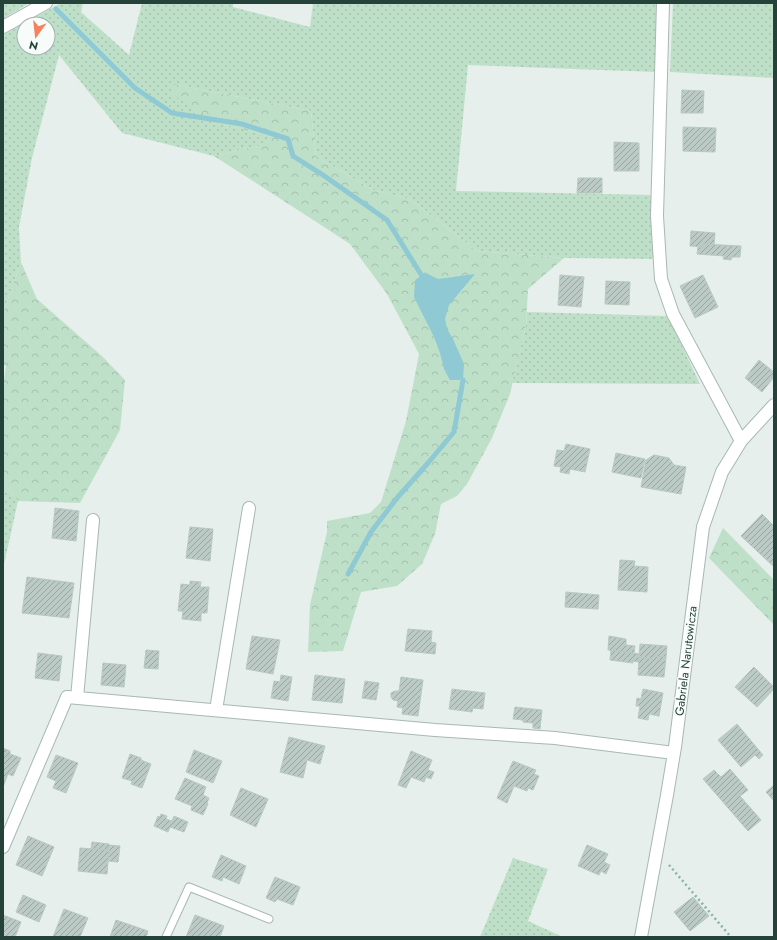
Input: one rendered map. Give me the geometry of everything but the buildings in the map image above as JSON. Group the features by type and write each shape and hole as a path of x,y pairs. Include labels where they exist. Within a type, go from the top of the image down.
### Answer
{"street":[{"path":"3,27 46,3"},
{"path":"663,3 657,216 660,278 673,314 741,441"},
{"name":"Gabriela Narutowicza","path":"641,937 674,754 703,527 722,472 741,441 774,405"},
{"path":"216,710 249,508"},
{"path":"77,698 92,520"},
{"path":"3,847 67,697 435,730 555,738 674,754"}],"lane":[{"path":"166,937 189,887 269,919"}],"path":[{"path":"656,850 731,937"}],"green space":[{"path":"3,3 29,3 3,19"},
{"path":"61,3 83,3 81,12 129,55 142,3 233,3 233,7 310,27 313,3 657,3 655,72 468,65 456,191 651,195 655,259 564,258 477,251 410,199 373,190 316,156 311,111 174,84 215,122 272,137 258,146 214,156 122,133 59,55 32,158 19,227 21,262 3,313 3,35 16,28 16,56 56,56 56,16 37,16"},
{"path":"673,3 774,3 774,78 670,72"},
{"path":"174,84 311,111 316,156 373,190 410,199 477,251 564,258 528,289 526,325 510,394 492,438 467,484 457,496 441,504 435,534 422,564 397,586 361,592 343,651 308,652 310,605 327,532 327,521 370,513 381,502 406,421 419,354 387,294 350,244 214,156 258,146 271,137 215,122 170,93"},
{"path":"21,262 37,299 103,357 125,380 120,430 80,503 18,501 3,483 3,387 6,366 3,365 3,313"},
{"path":"527,312 668,316 700,384 512,383 526,325"},
{"path":"3,483 18,501 3,569"},
{"path":"723,528 774,580 774,625 709,558"},
{"path":"513,858 548,869 528,921 563,937 480,937"}],"water":[{"path":"426,273 438,279 475,274 449,305 445,319 447,329 464,364 463,380 450,380 444,369 434,337 414,297 415,280"}],"waterway":[{"path":"56,9 135,88 172,113 242,124 288,139 293,156 387,220 422,276"},
{"path":"348,574 371,532 397,498 454,432 463,380"}]}
